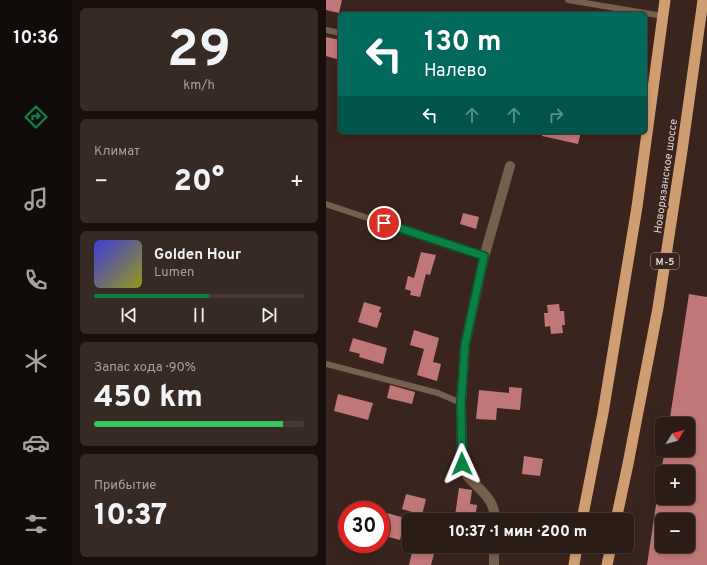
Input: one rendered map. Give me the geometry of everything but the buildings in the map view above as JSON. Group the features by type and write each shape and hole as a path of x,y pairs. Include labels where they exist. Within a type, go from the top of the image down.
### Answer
{"highway":[{"name":"Новорязанское шоссе","path":"647,134 665,0"},
{"name":"Новорязанское шоссе","path":"618,513 658,308 703,0"},
{"name":"Новорязанское шоссе","path":"583,513 603,413 637,207 647,134"},
{"path":"574,565 577,553"},
{"path":"607,565 610,553"}],"street":[{"path":"495,513 491,501 464,471 462,464 461,403 465,345 484,256 510,166"},
{"path":"494,553 494,565"}],"lane":[{"path":"568,0 639,12"},
{"path":"647,13 663,16"},
{"path":"326,30 338,33"},
{"path":"326,204 484,256"},
{"path":"326,364 438,393 461,403"}],"route":[{"path":"384,223 484,256 465,345 461,403 462,464"}]}
